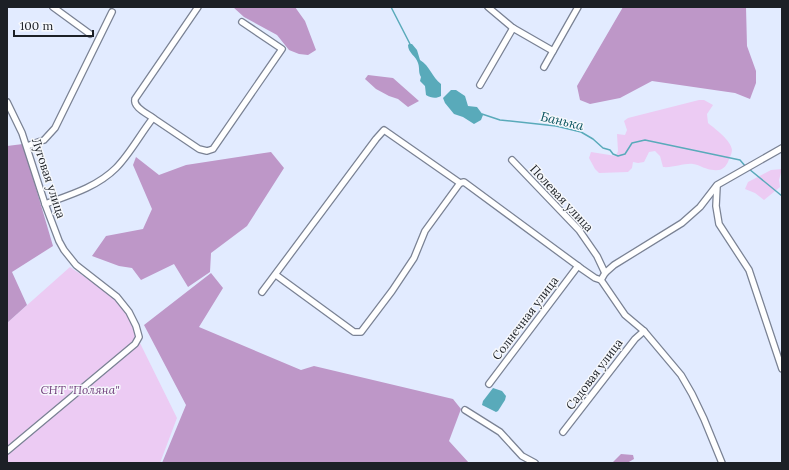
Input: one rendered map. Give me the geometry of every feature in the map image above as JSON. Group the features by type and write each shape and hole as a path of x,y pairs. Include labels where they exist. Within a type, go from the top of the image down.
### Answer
{"street":[{"path":"53,7 90,34"},
{"path":"198,7 134,102 153,118 199,149 207,152 213,149 282,49 242,22"},
{"path":"488,7 513,28 553,51"},
{"path":"544,67 578,7"},
{"path":"27,146 44,140 55,128 112,12"},
{"path":"480,85 513,28"},
{"name":"Луговая улица","path":"7,102 14,114 27,146 45,204 59,241 71,260 85,273 118,297 129,312 136,326 138,337 134,344 7,451"},
{"path":"45,204 90,187 117,167 153,118"},
{"path":"262,292 376,138 384,130 460,183 464,182 578,266 595,278 601,280 625,315 644,331 681,374 704,419 722,463"},
{"path":"601,280 605,273 614,265 682,223 700,207 717,185 782,148"},
{"name":"Полевая улица","path":"512,160 579,230 597,256 605,273"},
{"path":"276,275 354,332 360,332 392,291 414,258 425,231 460,183"},
{"path":"717,185 716,206 719,224 749,270 782,369"},
{"name":"Солнечная улица","path":"489,384 578,266"},
{"name":"Садовая улица","path":"562,432 585,405 635,339 644,331"},
{"path":"465,410 500,432 522,456 535,463"}],"green space":[{"path":"704,100 713,105 707,114 708,123 729,142 731,146 731,154 727,164 722,169 711,170 690,164 663,167 660,156 655,151 649,152 644,162 633,162 632,168 628,172 599,173 595,169 589,158 591,152 616,156 618,151 617,134 625,135 627,130 624,121 628,118"},
{"path":"782,169 779,180 780,187 764,200 755,193 745,189 748,182 771,170"},
{"name":"СНТ \"Поляна\"","path":"70,267 111,296 128,314 137,337 177,418 160,463 7,463 7,323"}],"shaded area":[{"path":"233,7 295,7 305,21 316,50 308,55 299,54 289,50 277,35 244,17"},
{"path":"623,7 746,7 747,46 756,71 756,83 750,99 735,93 652,81 620,98 590,104 580,100 577,86"},
{"path":"368,75 393,78 419,101 408,107 398,99 376,89 365,79"},
{"path":"23,144 53,246 12,272 27,305 7,323 7,146"},
{"path":"271,152 284,168 247,226 211,253 210,272 188,287 174,264 141,280 132,268 119,266 92,256 106,236 143,229 152,209 133,165 136,157 159,175 186,165"},
{"path":"211,273 223,288 199,327 301,370 314,366 453,399 461,409 449,441 469,463 162,463 186,405 144,325"},
{"path":"621,454 633,455 634,459 627,463 612,463"}],"water":[{"path":"409,44 412,44 417,50 420,60 426,65 441,84 441,96 434,98 426,95 425,86 420,81 421,77 418,63 408,48"},
{"path":"451,90 456,90 465,96 468,106 477,107 483,115 481,120 474,124 463,117 454,114 443,98"},
{"path":"493,388 502,391 506,396 505,400 496,412 482,405 483,401"}],"waterway":[{"name":"Банька","path":"391,7 410,44"},
{"name":"Банька","path":"482,114 500,120 556,126 581,132 593,139 603,148 610,150 613,154 618,156 625,154 632,143 645,140 740,160 746,167"},
{"name":"Банька","path":"749,169 782,196"}]}
